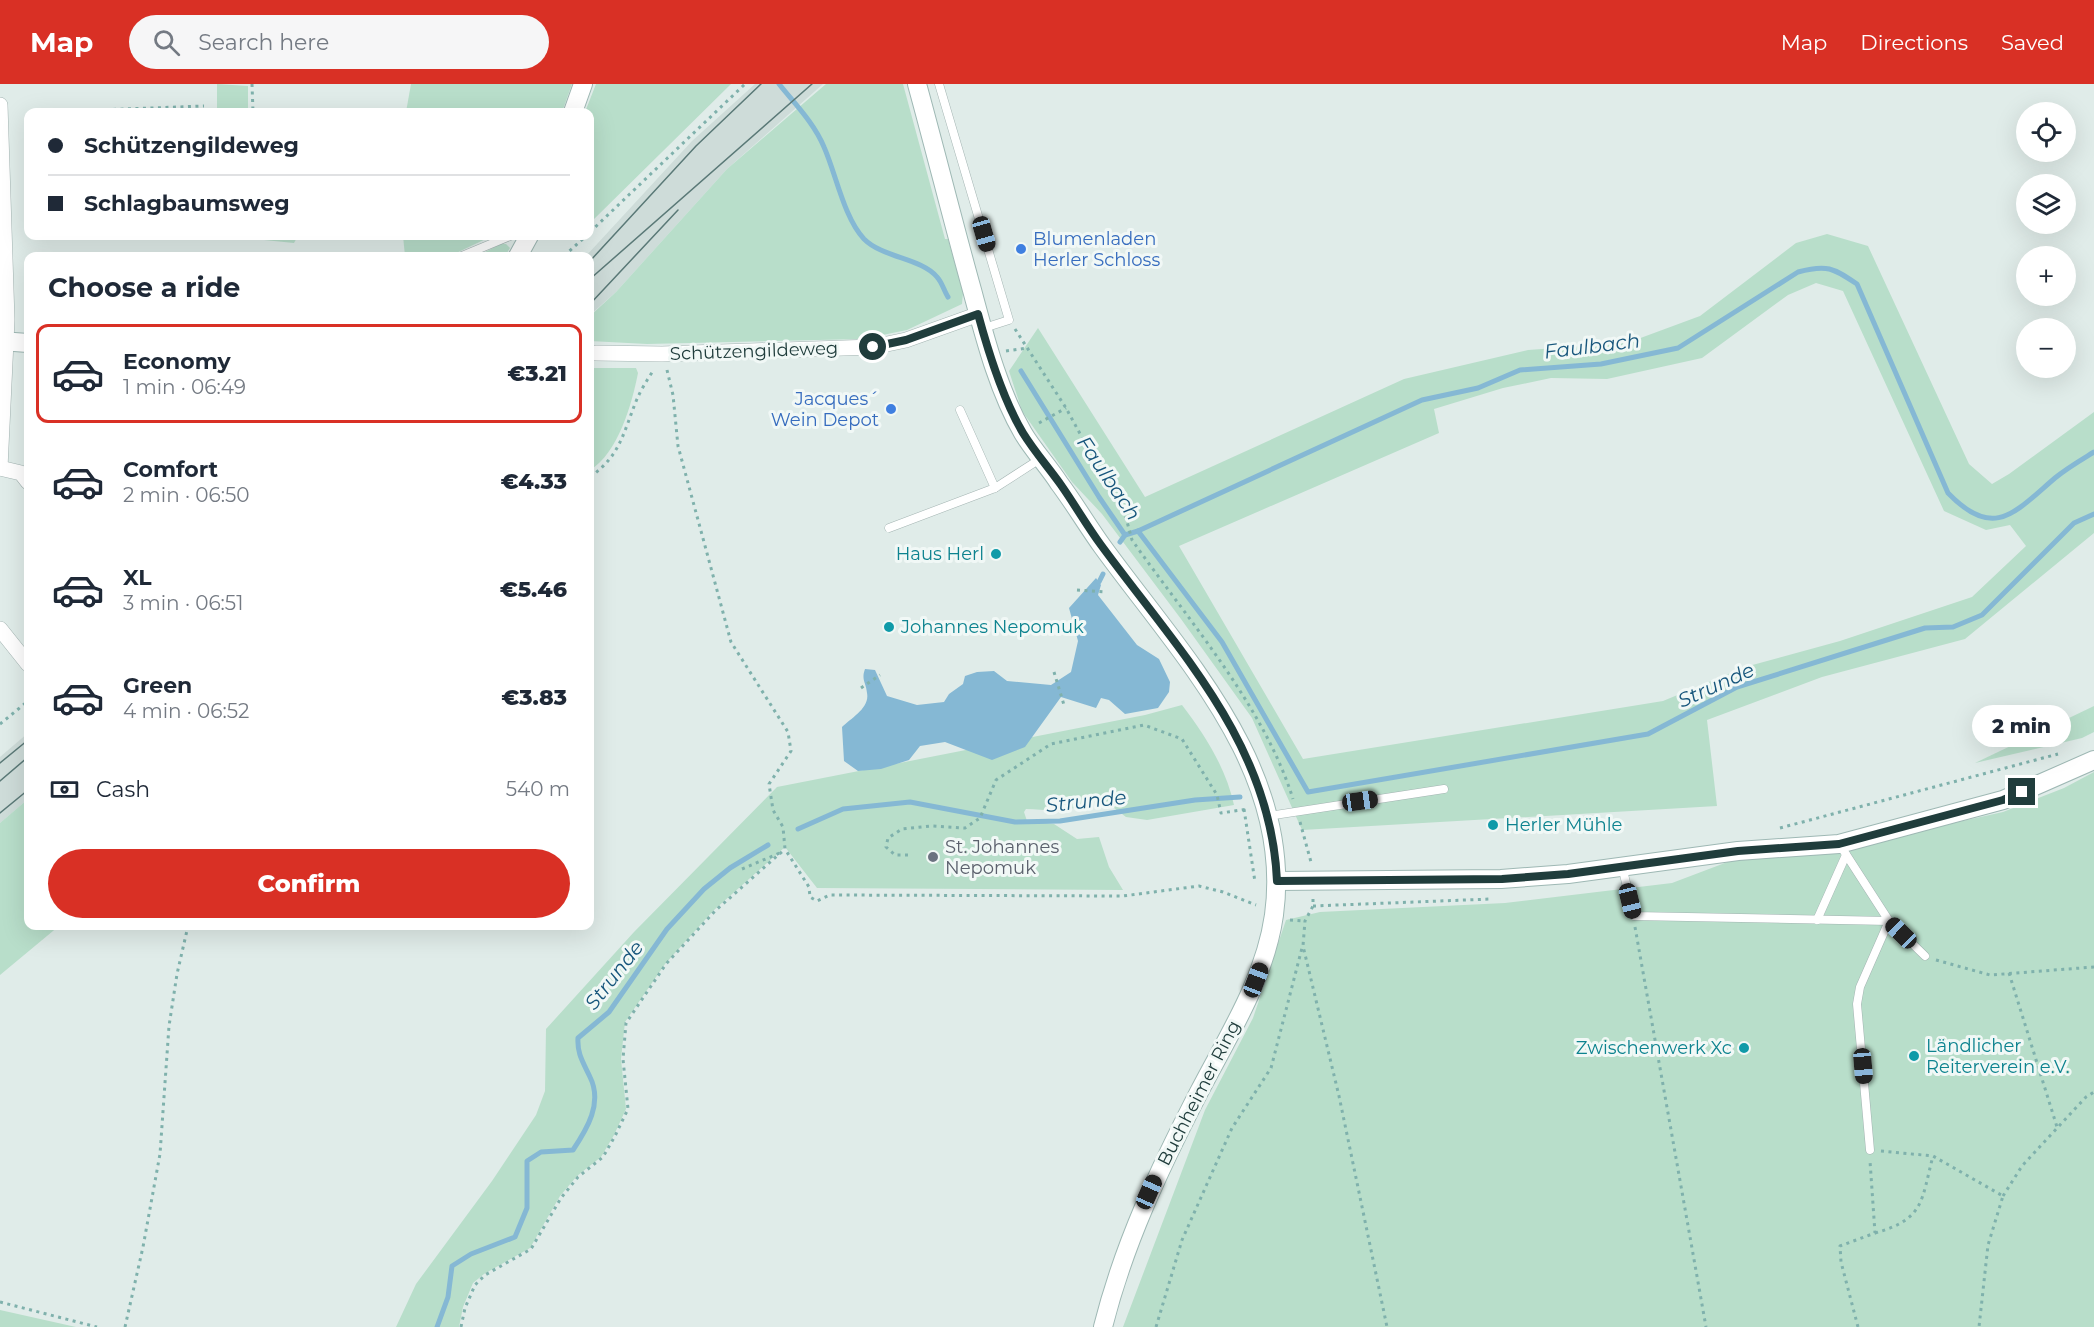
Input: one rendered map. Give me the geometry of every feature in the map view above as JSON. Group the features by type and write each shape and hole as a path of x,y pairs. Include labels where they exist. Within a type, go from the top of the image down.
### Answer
{"main road":[{"path":"574,108 583,84"},
{"name":"Buchheimer Ring","path":"917,84 989,352 1023,433 1100,544 1173,638 1232,726 1251,765 1268,816 1275,854 1277,881 1271,934 1256,980 1142,1207 1119,1270 1103,1327"},
{"path":"3,341 24,343"},
{"path":"1277,881 1502,879 1568,874 1738,851 1843,850 2003,800 2094,760"}],"street":[{"path":"0,105 3,341 0,468 21,473 24,477"},
{"name":"Schützengildeweg","path":"596,353 662,354 873,347 980,321"},
{"path":"0,629 24,659"}],"lane":[{"path":"939,84 1009,320 980,321"},
{"path":"474,252 508,240"},
{"path":"960,410 995,488"},
{"path":"890,528 995,488 1042,459"},
{"path":"1268,816 1444,789"},
{"path":"1817,920 1843,850"},
{"path":"1843,850 1889,921 1925,956"},
{"path":"1622,865 1634,916 1889,921"},
{"path":"1870,1150 1857,1004 1860,987 1889,921"}],"path":[{"path":"252,84 253,108"},
{"path":"594,228 746,84"},
{"path":"172,108 204,106"},
{"path":"568,252 582,240"},
{"path":"1009,320 1066,408 1126,518 1132,540"},
{"path":"594,474 610,460 625,435 637,399 662,354"},
{"path":"461,1327 465,1308 475,1285 484,1275 531,1249 561,1198 578,1177 603,1157 615,1136 628,1109 623,1059 626,1023 666,964 715,911 783,851 785,842 783,827 772,810 769,784 791,751 788,732 731,642 678,446 674,396 662,354"},
{"path":"1036,425 1066,408"},
{"path":"1077,590 1105,592"},
{"path":"1054,672 1064,705"},
{"path":"861,688 880,675"},
{"path":"0,724 24,704"},
{"path":"908,855 895,855 886,847 888,838 902,829 932,825 964,828 980,818 996,780 1051,744 1144,725 1182,739 1217,795 1221,813 1238,810"},
{"path":"1777,829 2068,752"},
{"path":"1244,809 1256,883"},
{"path":"742,869 783,851"},
{"path":"783,851 809,887 810,897 817,901 830,895 1123,896 1199,886 1256,904"},
{"path":"1255,910 1256,894"},
{"path":"1634,916 1706,1327"},
{"path":"1156,1327 1182,1240 1232,1128 1271,1068 1303,946 1305,921"},
{"path":"125,1327 160,1154 169,1026 187,930"},
{"path":"1303,946 1341,1107 1387,1327"},
{"path":"1925,956 1955,967 1990,975 2094,967"},
{"path":"2009,973 2057,1127"},
{"path":"1979,1327 1988,1245 2003,1196 2022,1166 2086,1097 2094,1092"},
{"path":"1875,1233 1870,1150 1933,1156 2003,1196"},
{"path":"1857,1327 1841,1262 1840,1246 1901,1226 1919,1207 1933,1156"},
{"path":"0,1302 97,1327"}],"shaded area":[{"path":"755,84 823,84 727,169 616,292 594,311 594,252 590,252 692,141"},
{"path":"24,736 24,802 0,823 0,757"}],"green space":[{"path":"217,84 248,86 248,108 217,108"},
{"path":"411,84 572,84 563,108 407,108"},
{"path":"596,84 731,84 594,219 594,108 587,108"},
{"path":"826,84 903,84 945,239 948,239 963,293 962,304 907,330 863,339 647,344 594,341 594,312 616,292 727,169"},
{"path":"1827,234 1868,246 1969,464 1992,484 2094,412 2094,533 1965,639 1822,677 1707,720 1717,806 1302,830 1252,718 1102,514 1072,482 1022,411 1009,371 1038,328 1145,497 1404,379 1528,350 1627,343 1700,316 1796,243","holes":["1816,283 1843,291 1944,511 1986,530 2010,525 2026,546 1972,597 1840,641 1745,667 1663,701 1303,759 1179,546 1439,433 1434,409 1503,388 1551,378 1607,379 1702,358 1788,295"]},
{"path":"264,240 296,240 294,243"},
{"path":"403,240 484,240 458,252 405,252"},
{"path":"501,244 506,244 510,248 508,252 485,252"},
{"path":"594,368 636,368 638,373 628,413 616,440 594,467"},
{"path":"1182,705 1214,752 1226,778 1234,805 1147,820 1126,817 1097,795 1081,806 1073,808 1064,810 1026,809 1024,812 1027,821 1054,824 1077,839 1099,837 1109,867 1123,890 817,888 785,847 714,910 665,964 625,1022 621,1059 626,1109 601,1157 577,1176 560,1196 530,1248 484,1274 473,1283 463,1307 459,1327 396,1327 416,1284 492,1181 536,1115 545,1091 546,1029 634,932 777,787 1145,715"},
{"path":"2094,706 2094,732 2082,738 1975,763"},
{"path":"2094,772 2094,1327 1123,1327 1205,1110 1253,1018 1286,920 1320,912 1505,903 1672,883 1738,858 1949,824 2003,812 2064,788"},
{"path":"24,802 24,930 54,930 0,975 0,823"},
{"path":"0,1310 76,1327 0,1327"}],"water":[{"path":"1096,578 1101,585 1098,595 1137,645 1159,659 1170,682 1169,692 1158,708 1125,714 1109,700 1101,698 1096,708 1061,697 1025,747 992,760 945,742 920,746 909,760 881,769 858,771 844,761 842,727 866,703 867,693 863,676 865,669 875,670 887,696 917,705 944,702 949,694 963,684 965,676 977,672 994,671 1007,681 1051,685 1071,672 1078,641 1069,608"}],"waterway":[{"name":"Faulbach","path":"779,84 820,138 851,220 864,239 881,250 930,271 939,279 948,297"},
{"name":"Faulbach","path":"1021,371 1125,535 1422,400 1478,388 1520,370 1601,364 1678,348 1798,272 1823,268 1842,274 1857,284 1948,493 1964,508 1978,516 1992,518 2004,516 2016,510 2060,474 2094,452"},
{"name":"Strunde","path":"1138,531 1222,642 1308,792 1648,734 1737,687 1925,628 1953,627 1982,615 2074,523 2094,514"},
{"path":"1120,542 1125,535"},
{"path":"1099,582 1103,574"},
{"name":"Strunde","path":"798,829 843,809 910,802 1015,822 1060,821 1195,800 1240,797"},
{"name":"Strunde","path":"437,1327 448,1297 452,1266 471,1254 515,1237 527,1208 527,1161 541,1152 573,1150 588,1125 594,1106 594,1087 580,1053 578,1038 609,1012 667,929 704,889 730,868 768,845"}],"tram line":[{"path":"594,257 696,146 761,84"},
{"path":"594,275 812,84"},
{"path":"594,300 678,210"},
{"path":"0,763 24,743"},
{"path":"0,781 24,760"},
{"path":"0,813 24,793"}],"place":[{"name":"Blumenladen Herler Schloss","path":"1021,249"},
{"name":"Jacques´ Wein Depot","path":"891,409"},
{"name":"Haus Herl","path":"996,554"},
{"name":"Johannes Nepomuk","path":"889,627"},
{"name":"Herler Mühle","path":"1493,825"},
{"name":"St. Johannes Nepomuk","path":"933,857"},
{"name":"Zwischenwerk Xc","path":"1744,1048"},
{"name":"Ländlicher Reiterverein e.V.","path":"1914,1056"}],"route":[{"path":"873,347 906,340 978,314 989,352 1023,433 1100,544 1173,638 1232,726 1251,765 1266,806 1272,833 1277,881 1502,879 1568,874 1738,851 1839,844 2003,800 2022,792"}]}
